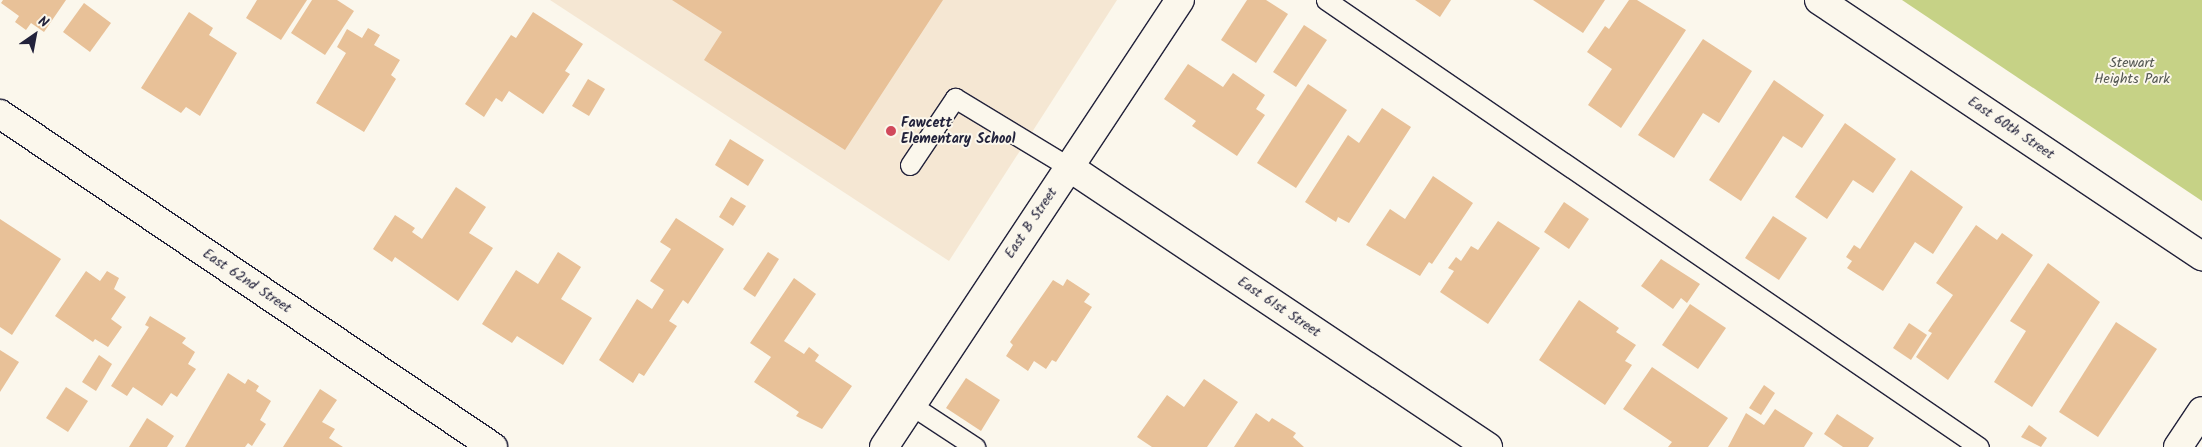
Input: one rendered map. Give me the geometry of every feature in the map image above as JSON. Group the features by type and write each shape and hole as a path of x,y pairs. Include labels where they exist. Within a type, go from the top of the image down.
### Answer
{"street":[{"name":"East B Street","path":"884,447 1180,0"},
{"name":"East 60th Street","path":"1819,0 2202,256"},
{"name":"East 62nd Street","path":"0,114 493,447"},
{"name":"East 61st Street","path":"1069,167 1488,447"},
{"path":"2178,447 2202,411"}],"lane":[{"path":"1326,0 1979,447"},
{"path":"910,165 955,98 1069,167"},
{"path":"911,405 975,447"}],"shaded area":[{"name":"Fawcett Elementary School","path":"550,0 1117,0 949,261"}],"green space":[{"name":"Stewart Heights Park","path":"1902,0 2202,0 2202,201"}],"building":[{"path":"3,0 66,0 44,32 31,23 26,30 15,22 19,16 1,3"},
{"path":"257,0 307,0 281,40 246,18"},
{"path":"312,0 337,0 354,11 325,55 291,33"},
{"path":"672,0 943,0 845,150 704,60 722,32"},
{"path":"1247,0 1266,0 1288,14 1256,63 1221,40"},
{"path":"1415,0 1451,0 1440,17"},
{"path":"1533,0 1605,0 1583,33"},
{"path":"1629,0 1637,0 1686,30 1621,128 1588,105 1612,69 1587,52 1605,26 1609,29"},
{"path":"84,3 111,23 90,52 63,32"},
{"path":"189,12 213,28 209,35 237,53 200,116 186,107 181,113 141,88"},
{"path":"533,12 583,44 565,71 570,74 543,114 509,91 502,102 496,98 484,117 465,104 511,35 516,38"},
{"path":"1304,25 1327,40 1296,87 1273,72"},
{"path":"368,28 380,35 374,45 400,60 391,75 396,79 364,132 316,103 346,53 337,47 347,29 362,38"},
{"path":"1703,39 1752,71 1719,123 1703,113 1674,158 1638,135"},
{"path":"1188,64 1223,87 1233,73 1265,95 1256,109 1265,115 1237,156 1192,126 1196,121 1164,99"},
{"path":"588,79 605,89 589,116 572,106"},
{"path":"1774,80 1824,115 1802,148 1783,136 1741,201 1709,180"},
{"path":"1308,84 1347,110 1296,188 1257,163"},
{"path":"1382,108 1411,127 1349,223 1338,217 1336,222 1305,202 1348,135 1359,143"},
{"path":"1845,123 1896,159 1873,193 1853,180 1827,219 1795,197"},
{"path":"730,139 764,160 748,186 715,165"},
{"path":"1911,170 1963,207 1933,254 1915,242 1883,291 1847,268 1852,261 1846,257 1854,245 1860,249"},
{"path":"1433,176 1473,203 1432,264 1429,262 1420,276 1366,245 1390,209 1405,219"},
{"path":"456,187 486,207 469,233 493,248 458,301 395,257 392,262 373,249 395,215 415,228 412,232 422,239"},
{"path":"731,197 746,206 733,226 719,217"},
{"path":"1564,202 1589,219 1569,249 1544,232"},
{"path":"1773,216 1807,238 1779,280 1745,258"},
{"path":"676,218 724,249 688,304 683,300 669,321 677,326 644,376 639,373 633,383 599,360 637,299 652,309 664,290 650,281 671,249 660,242"},
{"path":"0,219 61,259 12,335 0,327"},
{"path":"1498,221 1540,248 1488,324 1440,292 1454,271 1448,268 1456,257 1461,261 1471,246 1478,250"},
{"path":"1976,225 1997,240 2002,233 2033,255 1948,380 1916,357 1932,333 1928,331 1953,295 1936,283"},
{"path":"558,252 581,267 561,299 592,318 563,365 517,336 512,343 482,324 516,270 538,284"},
{"path":"768,252 779,259 755,297 743,289"},
{"path":"1661,259 1700,284 1687,303 1681,298 1673,309 1641,286"},
{"path":"2048,263 2100,302 2032,407 1994,382 2026,331 2010,321"},
{"path":"86,271 100,281 107,271 119,278 114,289 126,297 111,319 122,327 108,347 95,339 93,342 55,316"},
{"path":"794,278 816,294 784,341 804,354 809,347 819,355 815,361 852,386 822,429 796,416 799,412 754,382 771,357 750,343"},
{"path":"1067,279 1090,294 1084,302 1092,307 1056,362 1052,360 1046,369 1034,361 1028,371 1006,356 1013,345 1010,342 1053,280 1063,286"},
{"path":"1579,300 1619,328 1616,332 1636,345 1625,361 1632,365 1605,405 1539,360"},
{"path":"1690,304 1726,328 1698,369 1662,345"},
{"path":"150,316 186,338 182,343 195,352 188,364 196,369 177,397 171,393 162,406 133,387 127,396 111,386 149,327 145,325"},
{"path":"2116,322 2157,349 2098,437 2059,412"},
{"path":"1909,323 1927,335 1911,360 1893,348"},
{"path":"0,350 19,362 0,392"},
{"path":"99,355 112,364 96,391 82,382"},
{"path":"1652,367 1728,418 1708,447 1668,447 1672,442 1623,409"},
{"path":"228,373 245,384 248,379 259,386 256,391 271,401 260,420 266,424 252,446 248,443 245,447 185,447"},
{"path":"966,378 1000,400 981,431 946,408"},
{"path":"1204,379 1238,402 1207,447 1152,447 1137,437 1167,395 1184,407"},
{"path":"1764,385 1775,393 1761,415 1749,408"},
{"path":"66,387 88,401 68,432 46,418"},
{"path":"320,389 337,400 322,422 335,429 329,438 343,447 283,447"},
{"path":"1775,409 1813,433 1804,447 1728,447 1746,413 1764,425"},
{"path":"1256,413 1269,422 1272,418 1296,433 1293,437 1304,447 1234,447"},
{"path":"1837,414 1874,438 1868,447 1843,447 1824,434"},
{"path":"147,418 174,436 167,447 129,447"},
{"path":"2029,425 2047,438 2041,447 2021,437"}],"place":[{"name":"Fawcett Elementary School","path":"891,131"}]}
